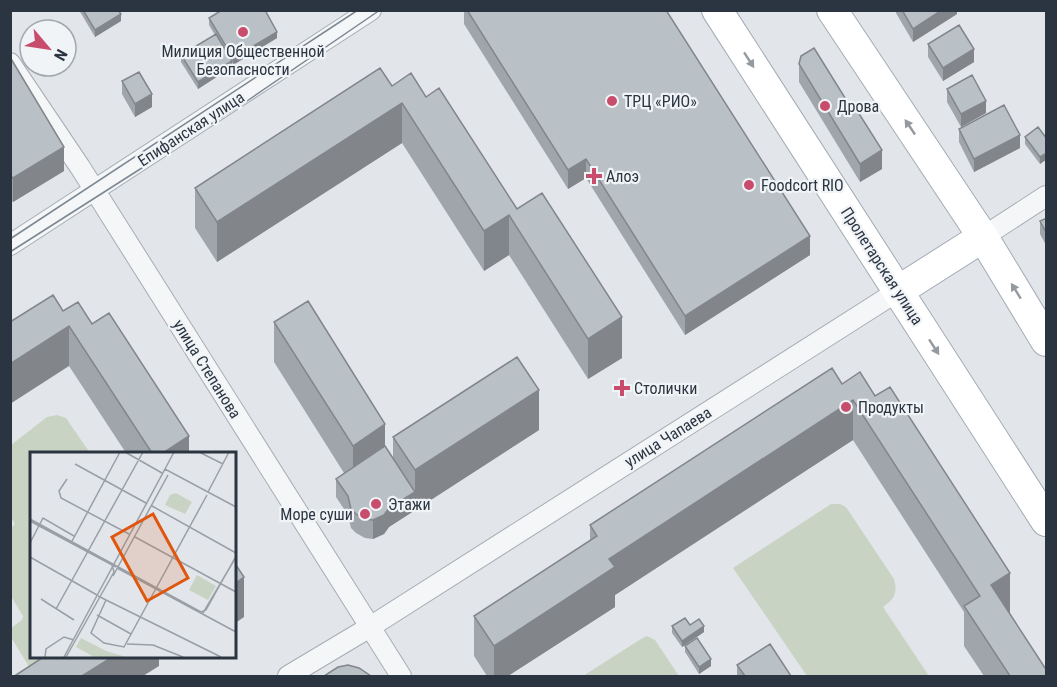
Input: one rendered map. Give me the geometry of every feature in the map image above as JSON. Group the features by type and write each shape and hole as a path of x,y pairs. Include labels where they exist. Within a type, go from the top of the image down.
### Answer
{"main road":[{"name":"Пролетарская улица","path":"717,10 1047,521"},
{"path":"832,10 983,237 1047,341"},
{"name":"улица Чапаева","path":"898,291 983,237"}],"street":[{"name":"Епифанская улица","path":"10,245 370,10"},
{"name":"улица Степанова","path":"10,63 95,191 401,676"},
{"name":"улица Чапаева","path":"983,237 1047,196"},
{"name":"улица Чапаева","path":"288,676 370,627 898,291"}],"green space":[{"path":"57,415 66,418 89,452 30,452 30,657 63,657 31,670 11,637 11,628 22,620 23,616 11,596 11,528 15,524 11,517 11,445 47,417"},
{"path":"831,504 846,507 894,579 896,589 894,596 883,607 929,676 807,676 733,568"},
{"path":"647,636 655,640 679,676 583,676 641,639"}],"building":[{"path":"83,10 118,10 121,14 95,30"},
{"name":"Милиция Общественной Безопасности","path":"222,10 265,10 277,32 233,58 209,18"},
{"name":"ТРЦ «РИО»","path":"467,10 666,10 810,236 685,316 586,159 568,170"},
{"path":"902,10 942,10 913,29"},
{"path":"959,25 974,49 943,68 928,44"},
{"path":"216,34 232,61 198,82 181,55"},
{"path":"814,48 850,106 853,104 882,150 860,164 799,64 801,56"},
{"path":"10,57 18,70 18,78 23,78 64,147 13,178 10,175"},
{"path":"380,68 392,86 411,73 426,97 439,88 517,209 542,193 622,317 588,339 509,215 484,231 402,103 217,222 195,188"},
{"path":"139,72 152,94 135,104 122,81"},
{"path":"972,75 986,101 961,114 947,89"},
{"path":"1004,105 1020,135 974,159 959,129"},
{"path":"1038,127 1047,139 1047,153 1040,157 1025,137"},
{"path":"1047,218 1047,234 1040,221"},
{"path":"53,295 63,311 78,302 92,324 109,313 189,436 165,452 151,452 69,326 10,364 10,322"},
{"path":"308,301 385,424 353,446 274,322"},
{"path":"517,357 539,390 415,470 393,437"},
{"path":"832,368 842,384 860,372 875,396 890,387 1010,573 991,585 1047,671 1047,676 1010,676 964,606 980,596 853,400 609,559 615,567 494,646 474,616 597,536 590,525"},
{"path":"385,446 415,492 389,508 384,515 373,520 365,519 351,509 348,496 336,479"},
{"path":"236,565 244,577 236,583"},
{"path":"685,618 690,625 699,619 704,626 682,641 672,626"},
{"path":"697,638 711,659 699,667 685,646"},
{"path":"770,644 791,676 745,676 737,665"},
{"path":"43,657 112,657 82,676 16,675"},
{"path":"348,665 359,668 371,676 324,676 338,667"}],"tram line":[{"path":"10,239 358,10"},
{"path":"10,252 247,101 380,10"}],"place":[{"name":"Милиция Общественной Безопасности","path":"243,32"},
{"name":"ТРЦ «РИО»","path":"612,101"},
{"name":"Дрова","path":"825,106"},
{"name":"Алоэ","path":"594,176"},
{"name":"Foodcort RIO","path":"749,185"},
{"name":"Столички","path":"622,388"},
{"name":"Продукты","path":"846,407"},
{"name":"Этажи","path":"376,504"},
{"name":"Море суши","path":"365,514"}]}
